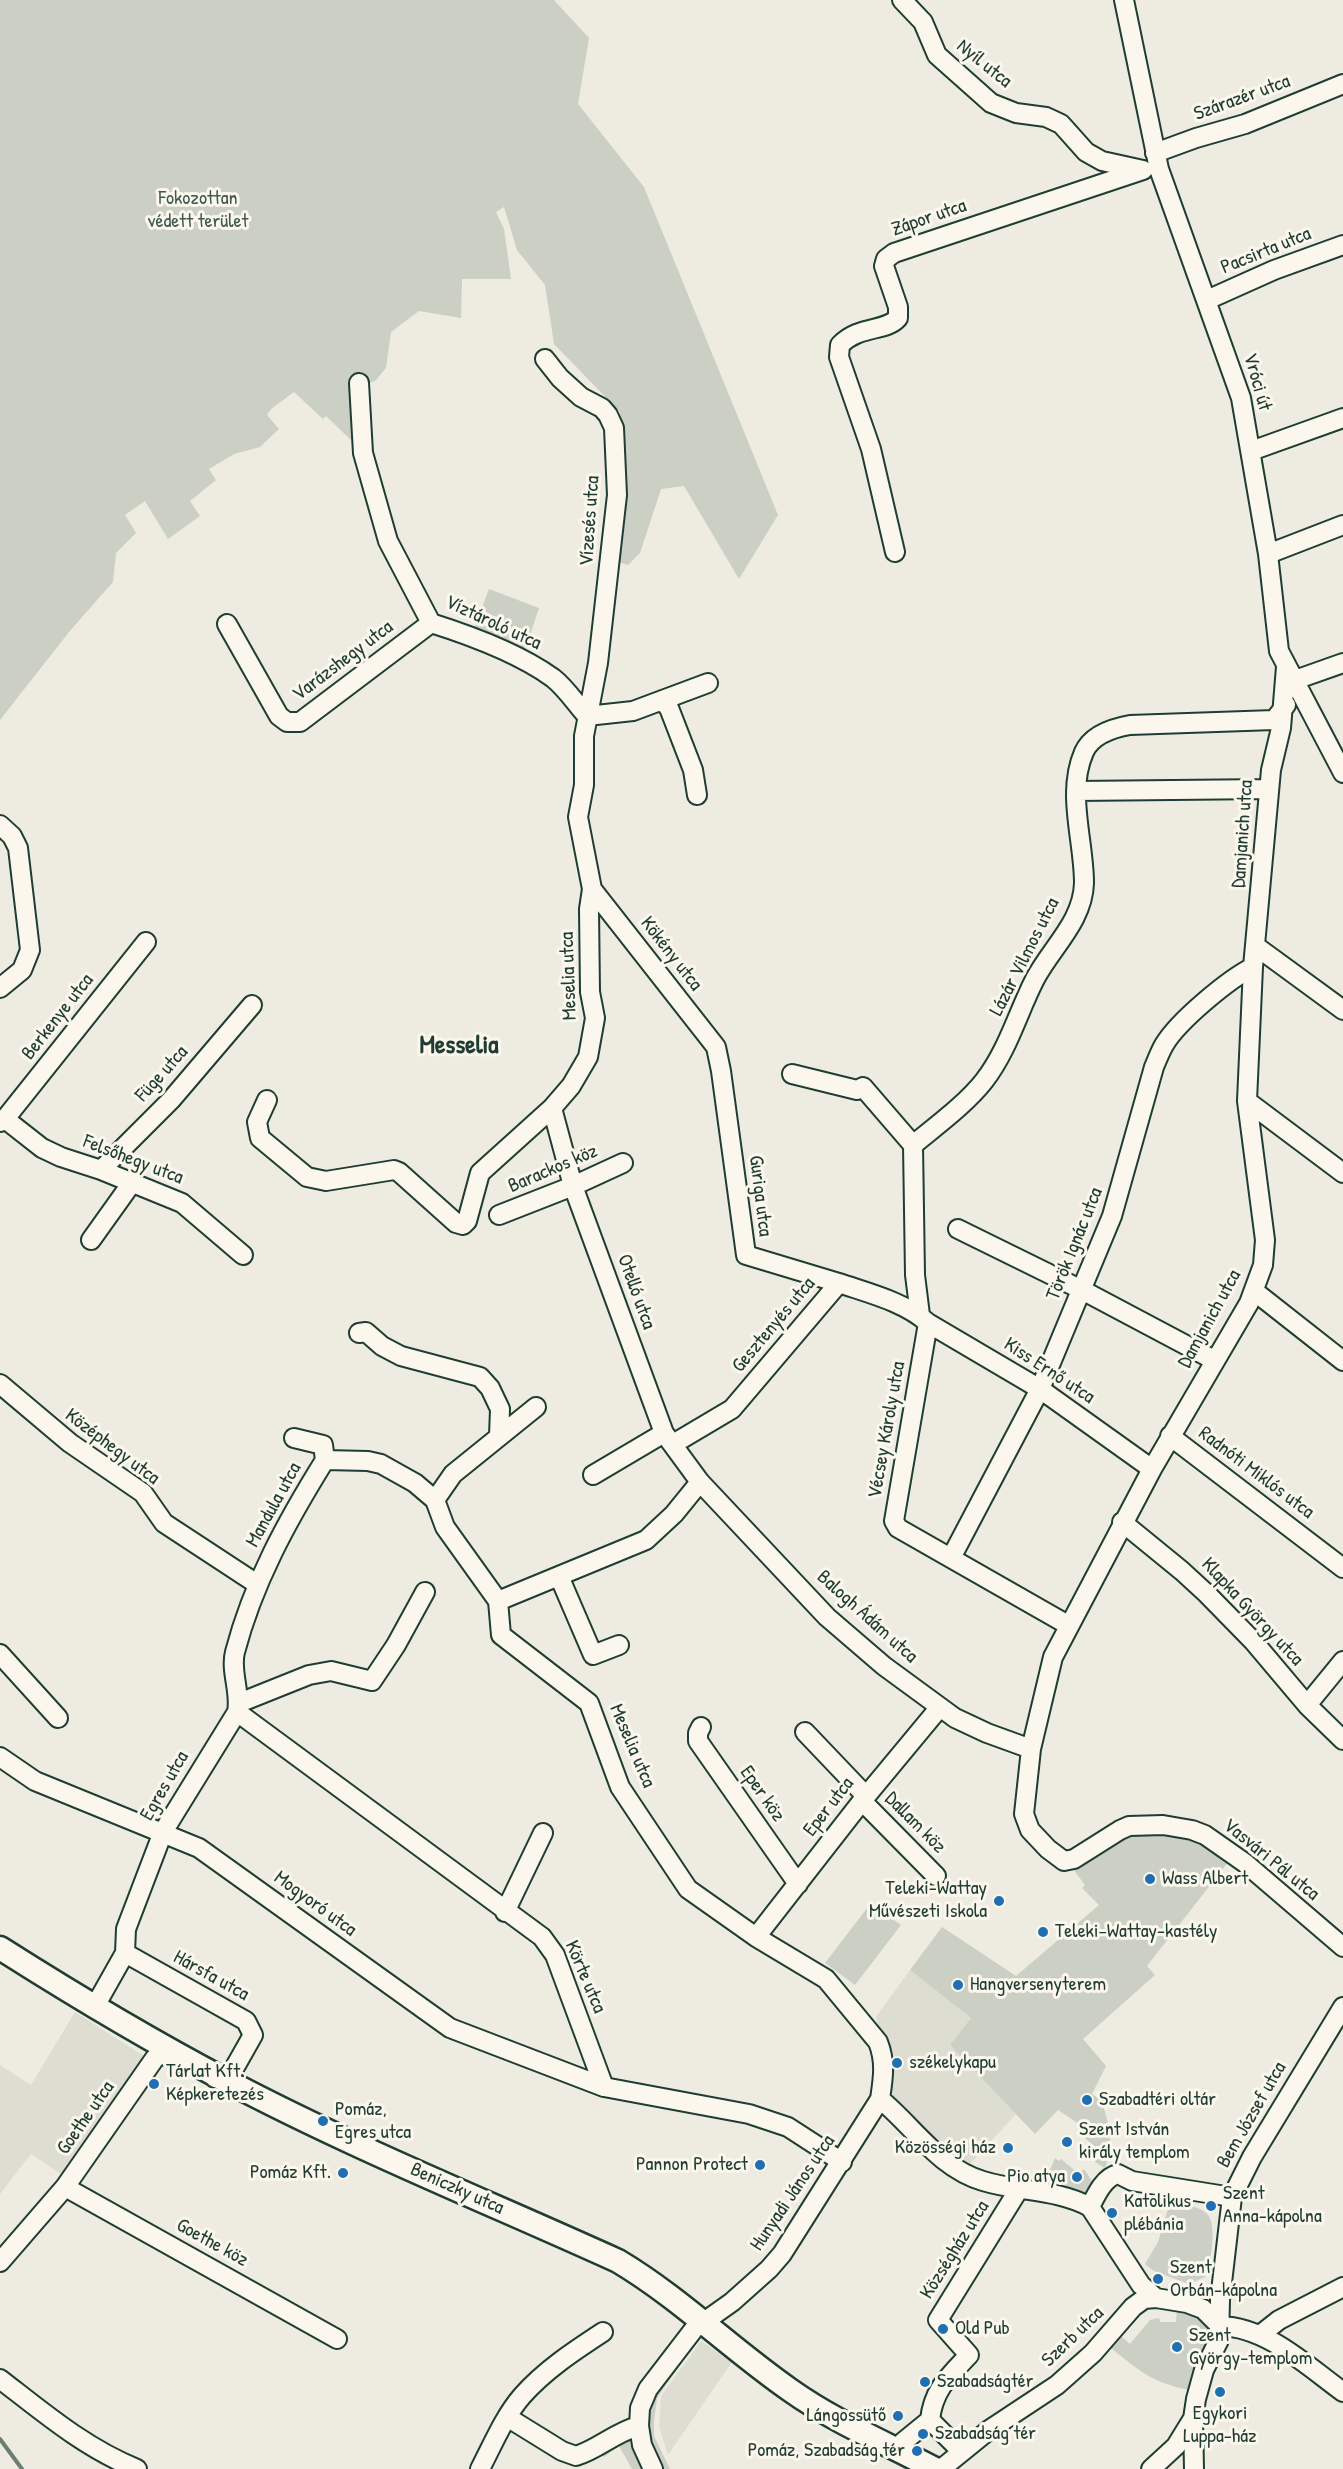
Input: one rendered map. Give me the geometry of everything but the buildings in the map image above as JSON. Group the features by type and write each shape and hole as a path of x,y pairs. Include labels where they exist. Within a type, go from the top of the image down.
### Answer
{"main road":[{"name":"Beniczky utca","path":"0,1948 94,2008 227,2081 366,2149 618,2261 647,2279 791,2391 854,2430 900,2451"},
{"path":"900,2451 935,2469"}],"street":[{"name":"Nyíl utca","path":"902,0 923,22 937,55 991,103 1016,113 1046,117 1061,124 1086,152 1102,161 1152,164"},
{"name":"Vróci út","path":"1124,0 1152,164 1207,300 1241,398 1268,554 1279,651 1343,773"},
{"name":"Szárazér utca","path":"1152,164 1196,138 1245,124 1343,84"},
{"name":"Zápor utca","path":"895,552 871,449 839,357 840,345 847,337 860,331 894,323 898,318 898,307 884,266 886,259 894,253 1152,164"},
{"name":"Pacsirta utca","path":"1207,300 1274,270 1343,245"},
{"name":"Vízesés utca","path":"545,359 560,378 581,397 602,408 614,428 617,495 598,663 587,716"},
{"name":"Víztároló utca","path":"360,383 363,453 388,541 431,623 466,634 541,671 555,680 587,716"},
{"path":"1251,451 1343,418"},
{"path":"1268,554 1343,525"},
{"name":"Varázshegy utca","path":"227,624 279,717 287,722 300,722 431,623"},
{"path":"1291,673 1343,663"},
{"name":"Damjanich utca","path":"1024,1808 1031,1749 1053,1657 1122,1522 1254,1291 1263,1265 1265,1240 1247,1101 1254,967 1270,770 1281,728 1291,673"},
{"path":"587,716 633,711 708,683"},
{"path":"662,700 669,708 693,770 697,795"},
{"name":"Lázár Vilmos utca","path":"913,1144 945,1119 984,1081 1008,1041 1036,978 1074,920 1084,884 1076,791 1084,753 1088,746 1106,731 1130,725 1274,720 1283,708 1293,701 1305,700"},
{"name":"Meselia utca","path":"267,1100 257,1122 260,1138 307,1177 326,1181 394,1170 456,1223 464,1225 468,1221 480,1173 552,1108 571,1086 588,1057 596,1018 590,992 589,909 592,889 578,817 584,784 582,748 587,716"},
{"path":"1076,791 1269,789"},
{"path":"0,825 12,836 18,848 30,950 22,970 0,988"},
{"name":"Kökény utca","path":"592,889 716,1047"},
{"name":"Berkenye utca","path":"3,1121 146,942"},
{"path":"1257,947 1343,1010"},
{"name":"Török Ignác utca","path":"951,1558 1040,1389 1082,1290 1112,1216 1154,1067 1163,1045 1176,1030 1237,975 1254,967"},
{"name":"Füge utca","path":"101,1170 171,1100 252,1005"},
{"name":"Guriga utca","path":"716,1047 744,1253 746,1256 839,1283"},
{"path":"792,1074 857,1090 863,1087 913,1144"},
{"path":"1247,1101 1343,1173"},
{"name":"Otelló utca","path":"552,1108 573,1186 669,1439 700,1482"},
{"name":"Felsőhegy utca","path":"3,1121 42,1148 61,1157 101,1170 182,1203 243,1255"},
{"name":"Vécsey Károly utca","path":"913,1144 915,1275 924,1319 894,1521 898,1528 1068,1625"},
{"name":"Barackos köz","path":"499,1215 624,1163"},
{"path":"91,1240 131,1184"},
{"path":"958,1229 1082,1290 1214,1360"},
{"name":"Gesztenyés utca","path":"593,1475 732,1409 839,1283 884,1299 924,1319"},
{"path":"1254,1291 1343,1361"},
{"name":"Kiss Ernő utca","path":"924,1319 1040,1389 1152,1469"},
{"path":"359,1333 366,1332 382,1346 400,1356 480,1377 490,1388 500,1409 499,1436"},
{"name":"Középhegy utca","path":"0,1384 70,1443 143,1493 164,1523 257,1584"},
{"path":"536,1407 453,1474 435,1500 445,1527 498,1601 646,1540 674,1514 700,1482"},
{"name":"Radnóti Miklós utca","path":"1170,1436 1343,1568"},
{"path":"294,1438 324,1445 324,1460"},
{"name":"Mandula utca","path":"257,1584 288,1520 324,1460 368,1461 381,1464 416,1483 435,1500"},
{"name":"Balogh Ádám utca","path":"700,1482 827,1617 884,1666 970,1727 1031,1749"},
{"name":"Klapka György utca","path":"1122,1522 1182,1570 1222,1609 1260,1649 1306,1705 1343,1740"},
{"path":"559,1576 594,1655 619,1645"},
{"path":"257,1584 234,1655 238,1707 309,1675 331,1671 372,1681 396,1645 425,1592"},
{"name":"Meselia utca","path":"498,1601 501,1635 589,1703 620,1787 688,1889 756,1937 826,1979 878,2042 884,2065 879,2099"},
{"path":"0,1654 58,1718"},
{"path":"1306,1705 1343,1661"},
{"name":"Egres utca","path":"94,2008 125,1953 126,1929 163,1832 238,1707"},
{"name":"Körte utca","path":"238,1707 505,1912 542,1937 555,1955 604,2087"},
{"name":"Eper utca","path":"756,1937 864,1798 940,1707"},
{"name":"Eper köz","path":"701,1727 698,1741 798,1884"},
{"name":"Dallam köz","path":"805,1732 936,1876"},
{"name":"Mogyoró utca","path":"0,1756 35,1781 199,1848 450,2028 604,2087"},
{"name":"Vasvári Pál utca","path":"1024,1808 1024,1819 1030,1830 1048,1849 1064,1861 1074,1859 1129,1826 1172,1826 1205,1835 1245,1863 1343,1947"},
{"path":"505,1912 543,1833"},
{"name":"Hársfa utca","path":"125,1953 246,2021 254,2035 227,2081"},
{"name":"Bem József utca","path":"1219,2333 1222,2279 1232,2197 1257,2148 1343,2007"},
{"name":"Goethe utca","path":"0,2262 65,2187 158,2056 166,2056 210,2077 227,2081"},
{"path":"604,2087 749,2114 789,2127 842,2162"},
{"path":"879,2099 949,2165 982,2181 1059,2196 1090,2207 1141,2285 1156,2298 1187,2303 1203,2310 1219,2333"},
{"name":"Hunyadi János utca","path":"639,2426 640,2408 648,2389 690,2333 732,2302 769,2269 791,2242 879,2099"},
{"path":"1090,2207 1112,2175 1118,2174 1132,2181 1232,2197"},
{"name":"Goethe köz","path":"65,2187 337,2339"},
{"name":"Községház utca","path":"930,2420 932,2403 937,2392 969,2355 938,2320 1019,2189"},
{"path":"1187,2303 1201,2299 1213,2291 1222,2279"},
{"path":"1260,2335 1279,2320 1343,2287"},
{"name":"Szerb utca","path":"941,2469 961,2451 1056,2385 1093,2353 1133,2307 1144,2299 1156,2298"},
{"path":"1194,2469 1193,2419 1199,2385 1219,2333 1232,2326 1260,2335 1297,2358 1343,2392"},
{"path":"480,2469 507,2417 522,2397 542,2376 603,2332"},
{"path":"0,2379 73,2436 112,2459 136,2469"},
{"path":"507,2417 562,2451 576,2456 598,2447 627,2429 639,2426 642,2445 652,2469"},
{"path":"1151,2469 1176,2446 1193,2419"},
{"path":"900,2451 903,2442 930,2420 961,2451"}],"shaded area":[{"path":"910,1970 971,2018 950,2045 1016,2114 968,2166 954,2158 893,2101 888,2052 876,2017"},
{"path":"75,2012 150,2060 70,2180 31,2154 0,2194 0,2065 31,2085"},
{"path":"701,2341 732,2362 668,2455 659,2427 661,2396"}],"green space":[{"name":"Fokozottan védett terület","path":"0,0 554,0 589,38 578,104 644,187 778,515 739,579 684,486 661,489 640,553 628,565 618,562 620,412 554,344 545,285 517,250 504,207 496,212 504,229 511,279 462,279 461,318 419,311 391,332 386,368 375,381 366,384 356,397 353,442 326,416 323,419 294,392 271,409 267,415 279,429 260,447 234,454 209,469 216,480 190,501 200,516 168,539 145,501 125,515 136,533 116,553 113,582 69,632 0,720"},
{"path":"489,589 539,608 523,656 473,632"},
{"path":"1130,1833 1187,1834 1229,1861 1147,1966 1155,1975 1083,2039 1106,2066 1092,2094 1101,2100 1108,2125 1110,2150 1105,2168 1095,2162 1099,2150 1081,2135 1082,2126 1058,2110 1035,2134 950,2045 971,2018 910,1970 942,1927 1016,1976 1099,1905 1082,1888 1085,1885 1073,1869"},
{"path":"871,1903 901,1925 855,1985 825,1963"},
{"path":"1055,2158 1059,2161 1061,2159 1079,2174 1084,2169 1096,2187 1088,2196 1043,2187"},
{"path":"1181,2204 1196,2207 1208,2215 1213,2236 1205,2277 1189,2284 1154,2271 1145,2264 1158,2242 1168,2209"},
{"path":"1177,2308 1203,2317 1215,2332 1190,2390 1156,2380 1111,2348 1122,2337 1130,2344 1150,2320 1159,2318 1160,2322 1176,2322"},
{"path":"696,2342 657,2398 654,2436 670,2469 664,2469 649,2429 649,2413 660,2386"},
{"path":"626,2439 631,2442 642,2469 632,2469 619,2446 604,2457 602,2453"}],"waterway":[{"path":"0,2439 22,2469"}],"place":[{"name":"Wass Albert","path":"1150,1879"},
{"name":"Teleki-Wattay Művészeti Iskola","path":"999,1901"},
{"name":"Teleki–Wattay-kastély","path":"1043,1932"},
{"name":"Hangversenyterem","path":"958,1985"},
{"name":"székelykapu","path":"897,2063"},
{"name":"Tárlat Kft. Képkeretezés","path":"154,2084"},
{"name":"Szabadtéri oltár","path":"1087,2100"},
{"name":"Pomáz, Egres utca","path":"323,2121"},
{"name":"Szent István király templom","path":"1067,2142"},
{"name":"Közösségi ház","path":"1008,2148"},
{"name":"Pannon Protect","path":"760,2165"},
{"name":"Pomáz Kft.","path":"343,2173"},
{"name":"Pio atya","path":"1077,2177"},
{"name":"Szent Anna-kápolna","path":"1211,2206"},
{"name":"Katolikus plébánia","path":"1112,2213"},
{"name":"Szent Orbán-kápolna","path":"1158,2279"},
{"name":"Old Pub","path":"943,2329"},
{"name":"Szent György-templom","path":"1177,2347"},
{"name":"Szabadságtér","path":"925,2382"},
{"name":"Egykori Luppa-ház","path":"1220,2392"},
{"name":"Lángossütő","path":"898,2416"},
{"name":"Szabadság tér","path":"923,2434"},
{"name":"Pomáz, Szabadság tér","path":"917,2451"}],"district":[{"name":"Messelia","path":"459,1046"}]}
